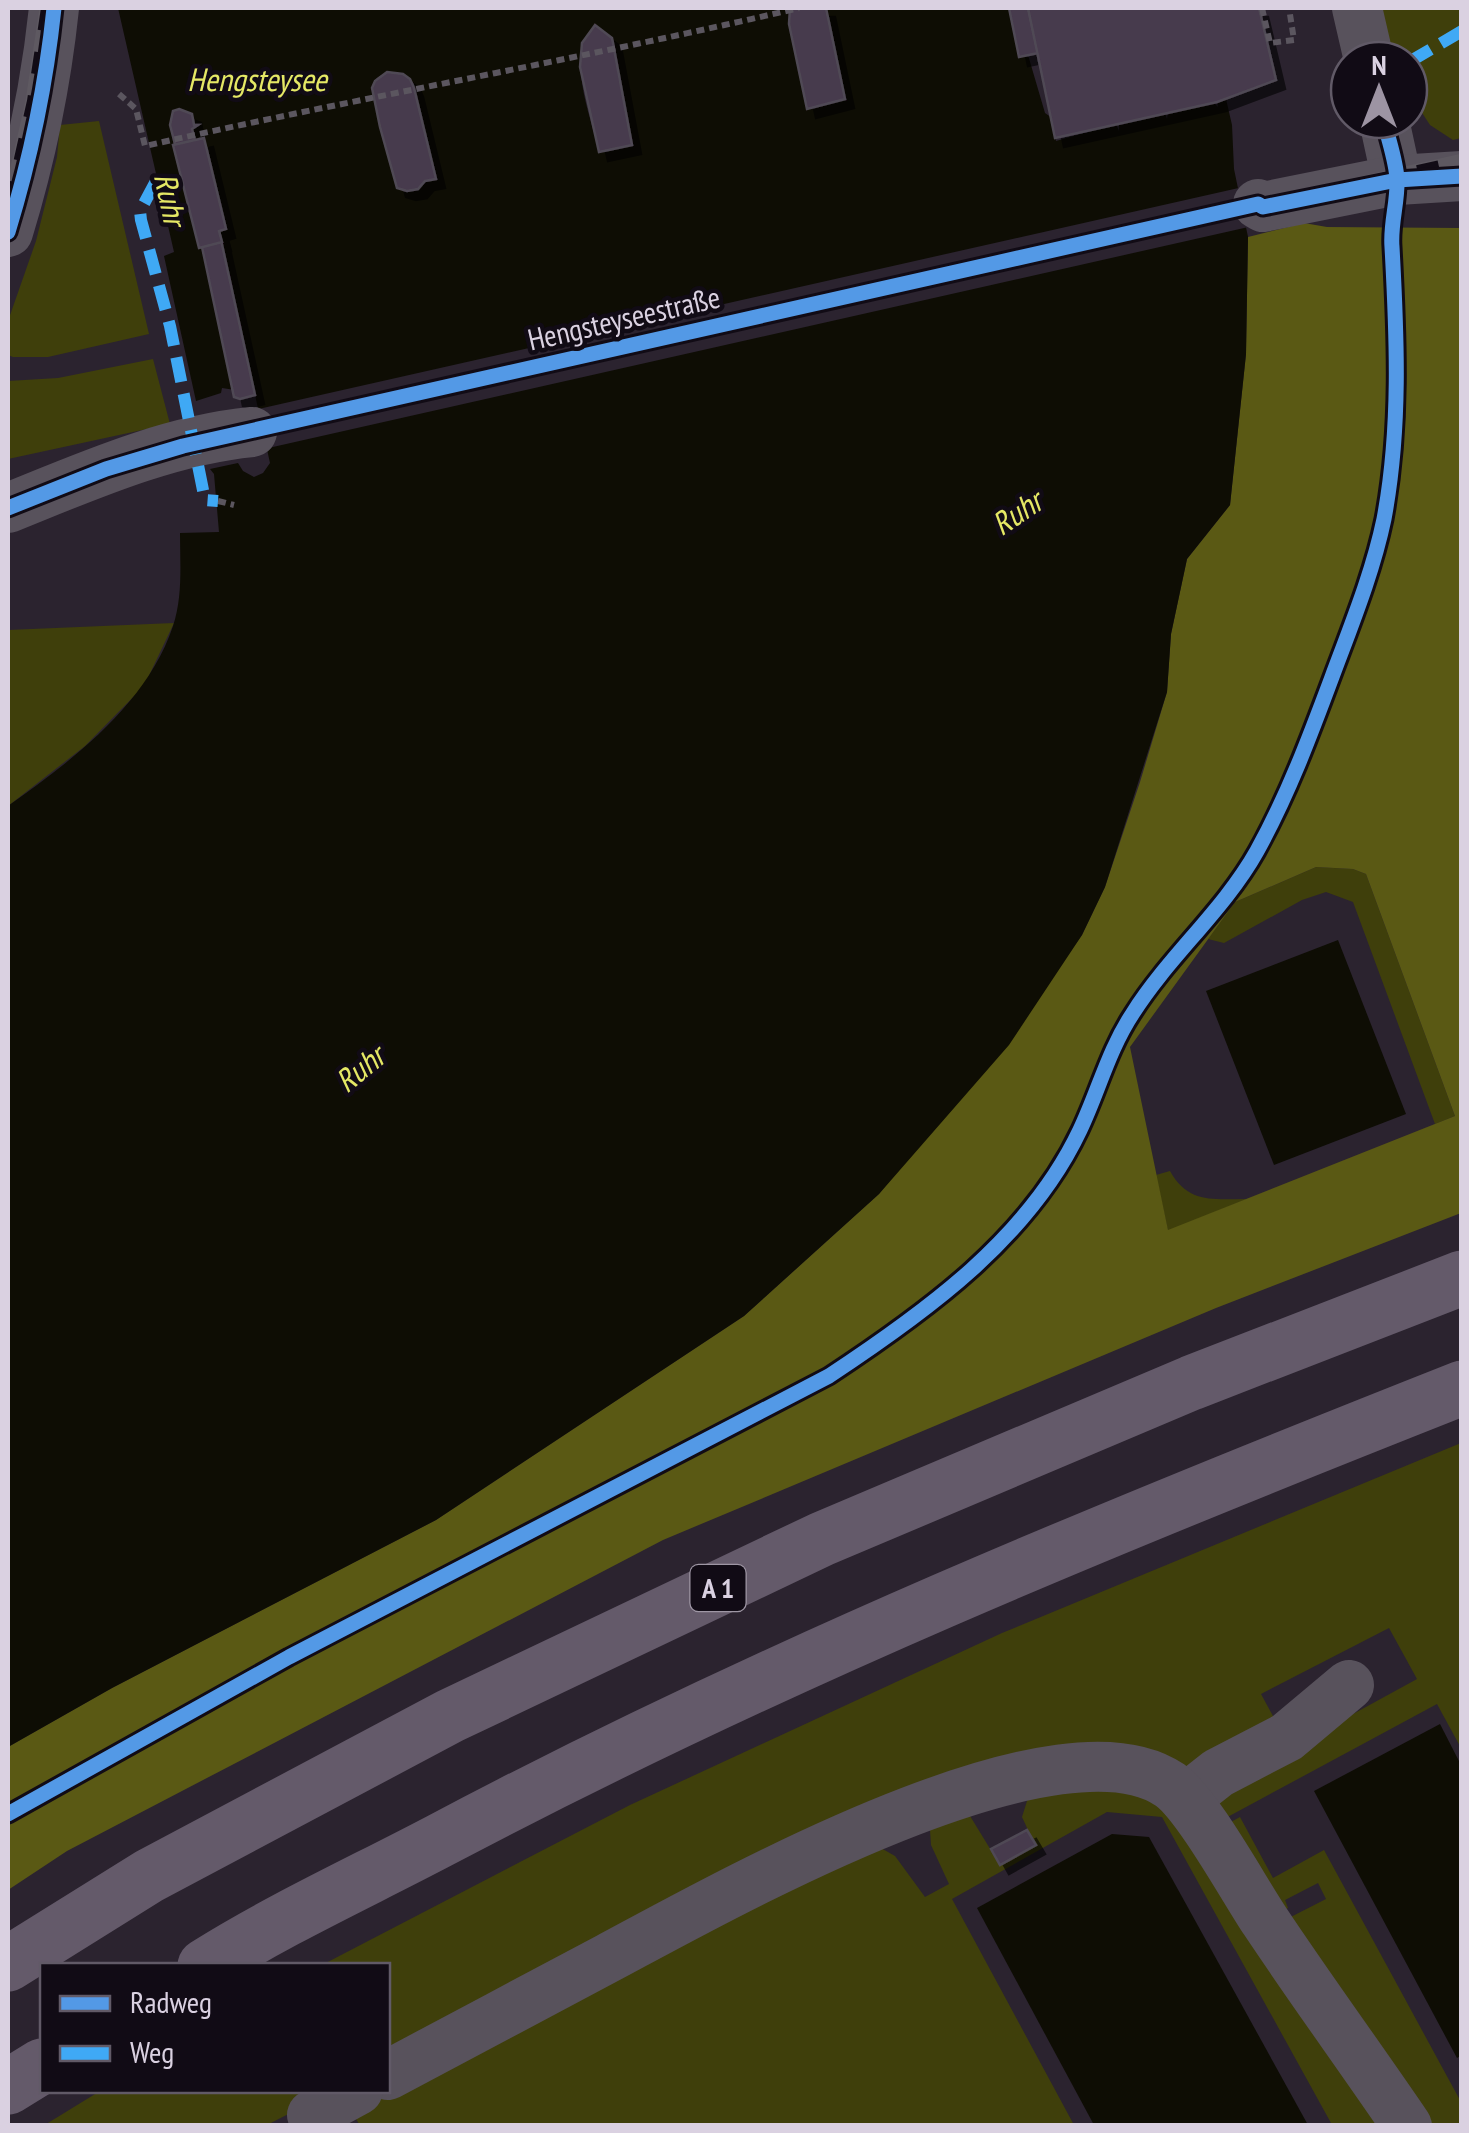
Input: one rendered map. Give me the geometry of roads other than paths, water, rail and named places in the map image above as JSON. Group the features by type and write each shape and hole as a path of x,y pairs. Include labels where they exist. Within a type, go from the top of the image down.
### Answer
{"highway":[{"name":"A 1","path":"8,1964 149,1876 450,1716 751,1572 1191,1383 1462,1278"},
{"path":"211,1963 548,1783 862,1635 1226,1481 1462,1388"},
{"path":"8,2087 40,2067"}],"street":[{"path":"8,232 30,160 44,94 54,8"},
{"path":"1357,8 1364,40"},
{"path":"1389,140 1398,180"},
{"path":"1258,204 1263,207 1398,180 1462,176"},
{"path":"8,508 182,446 252,432"},
{"path":"1185,1799 1218,1773 1287,1737 1348,1685"},
{"path":"390,2074 768,1873 886,1820 1037,1773 1091,1768 1151,1773 1185,1799 1407,2126"},
{"path":"316,2126 312,2115 352,2093"}],"water":[{"path":"118,8 790,8 790,22 845,99 826,8 1009,8 1019,57 1028,55 1045,113 1052,118 1056,141 1116,124 1119,131 1119,123 1165,113 1167,119 1168,113 1214,103 1218,107 1217,102 1226,99 1232,125 1234,169 1248,237 1246,354 1230,505 1187,559 1171,634 1167,692 1105,887 1082,935 1009,1045 879,1194 744,1316 436,1520 112,1688 8,1747 8,806 82,749 127,705 145,681 161,654 176,615 180,533 219,532 214,474 210,469 238,463 254,477 270,463 219,231 226,228 204,138 195,140 192,129 198,126 194,125 192,114 179,109 173,111 171,122 175,153 202,247 235,390 222,388 221,393 196,401 164,256 174,252","holes":["596,25 612,38 631,145 599,152 581,69 582,52","387,72 404,75 414,88 435,179 425,181 418,189 397,187 386,150 373,89 375,80"]},
{"path":"1338,940 1406,1114 1274,1165 1206,991"},
{"path":"1440,1724 1461,1765 1462,2055 1457,2058 1314,1791"},
{"path":"1112,1834 1149,1837 1308,2125 1094,2125 977,1908"}],"railway":[{"path":"8,203 31,101 45,8"},
{"path":"8,513 86,479 200,444 1462,159"}],"water label":[{"name":"Hengsteysee","path":"257,80"},
{"name":"Ruhr","path":"170,199"},
{"name":"Ruhr","path":"1017,513"},
{"name":"Ruhr","path":"360,1069"}]}
